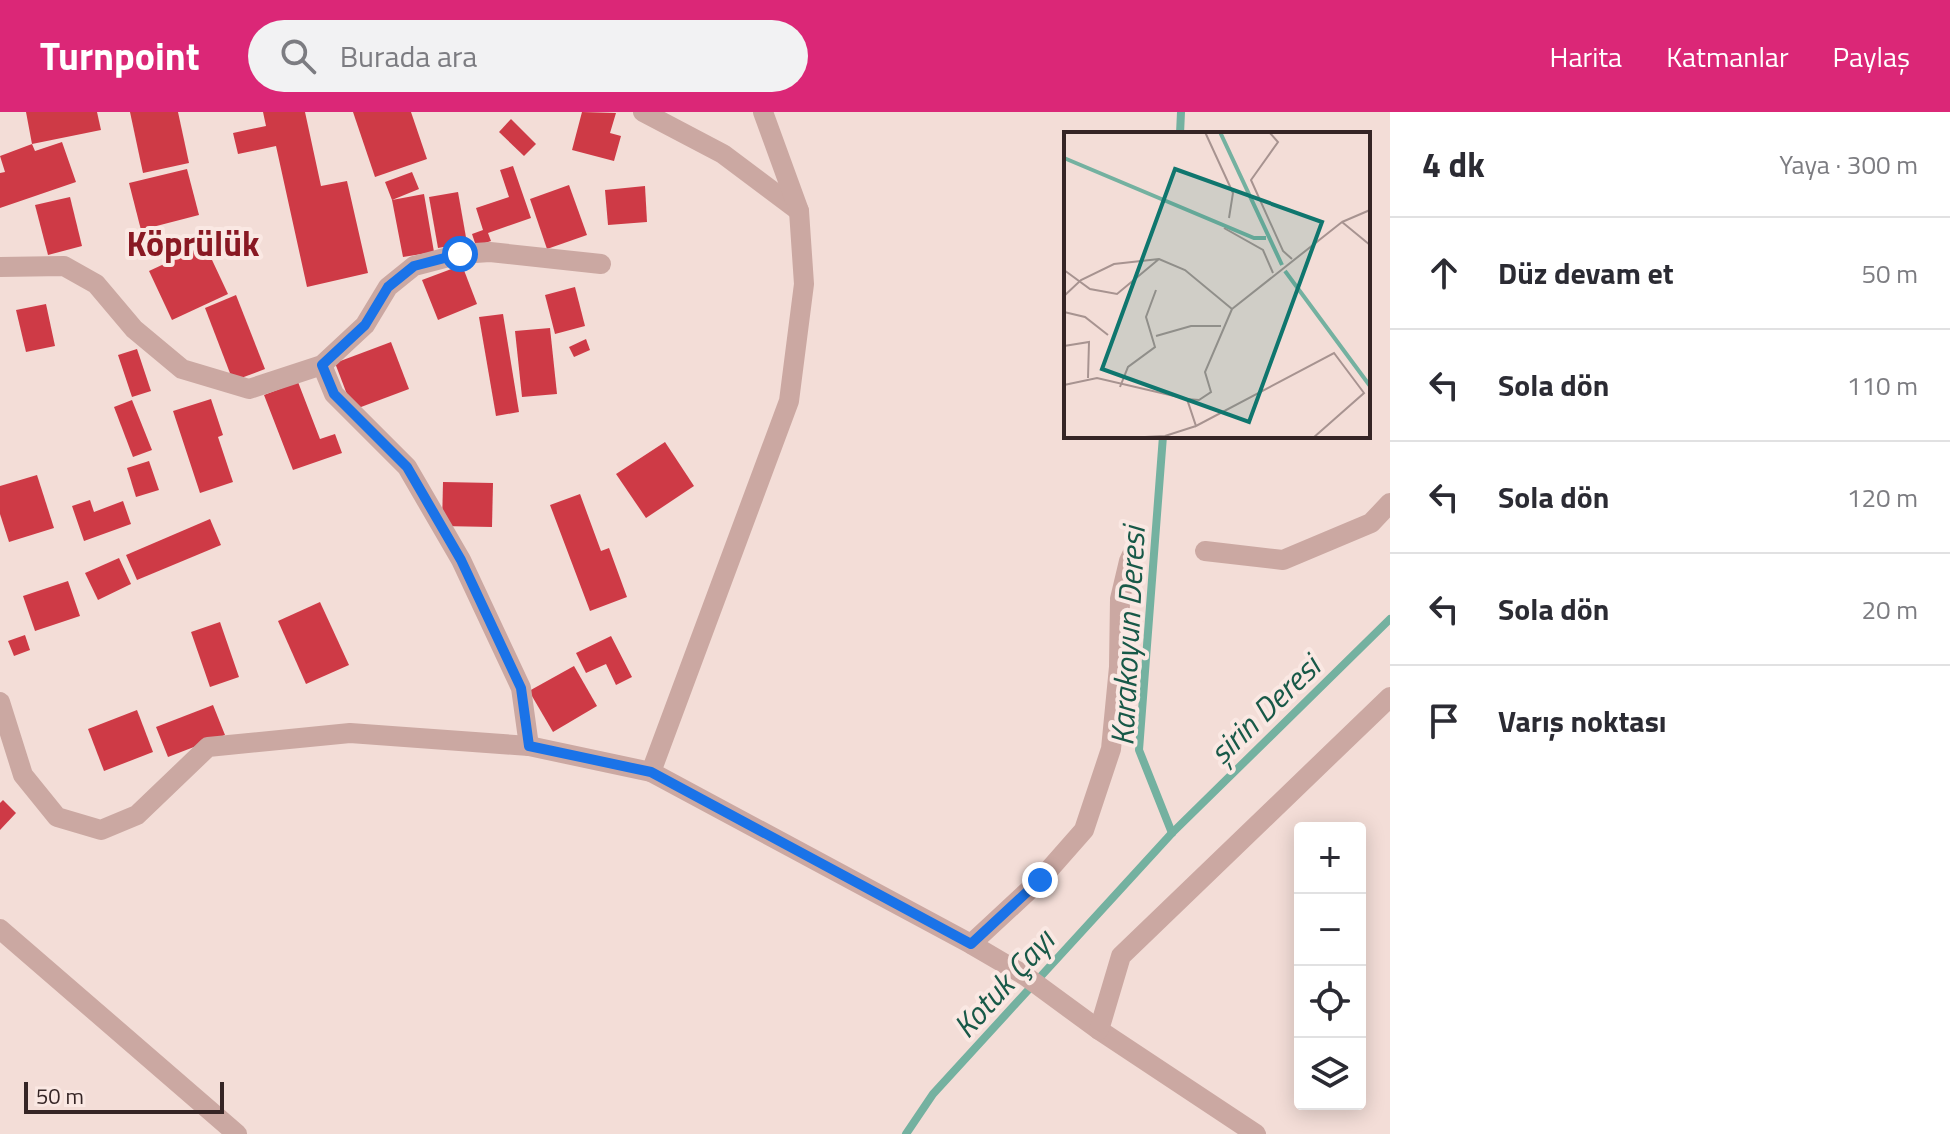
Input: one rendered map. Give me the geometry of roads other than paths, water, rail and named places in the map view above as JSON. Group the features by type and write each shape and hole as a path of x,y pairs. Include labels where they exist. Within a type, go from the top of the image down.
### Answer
{"street":[{"path":"643,112 723,154 799,211"},
{"path":"651,772 789,401 804,284 799,211 763,112"},
{"path":"0,267 64,266 96,284 134,329 182,369 249,389 322,365 365,325 388,287 414,266 460,254 490,252 601,264"},
{"path":"322,365 334,394 407,467 461,560 521,688 529,746"},
{"path":"1205,551 1283,560 1371,523 1390,503"},
{"path":"971,944 1040,880 1084,830 1111,749 1119,667 1120,599 1129,561 1137,544"},
{"path":"1099,1030 1121,956 1390,697"},
{"path":"0,702 23,775 57,817 101,830 137,815 208,747 350,733 529,746 651,772 1024,975 1099,1030 1256,1134"},
{"path":"0,929 237,1134"}],"waterway":[{"name":"Karakoyun Deresi","path":"1180,132 1181,112"},
{"name":"Karakoyun Deresi","path":"1163,438 1139,750 1172,833"},
{"name":"Kotuk Çayı","path":"906,1134 933,1094 1172,833 1390,619"}],"district":[{"name":"Köprülük","path":"193,243"}],"water label":[{"name":"şirin Deresi","path":"1264,709"}]}
